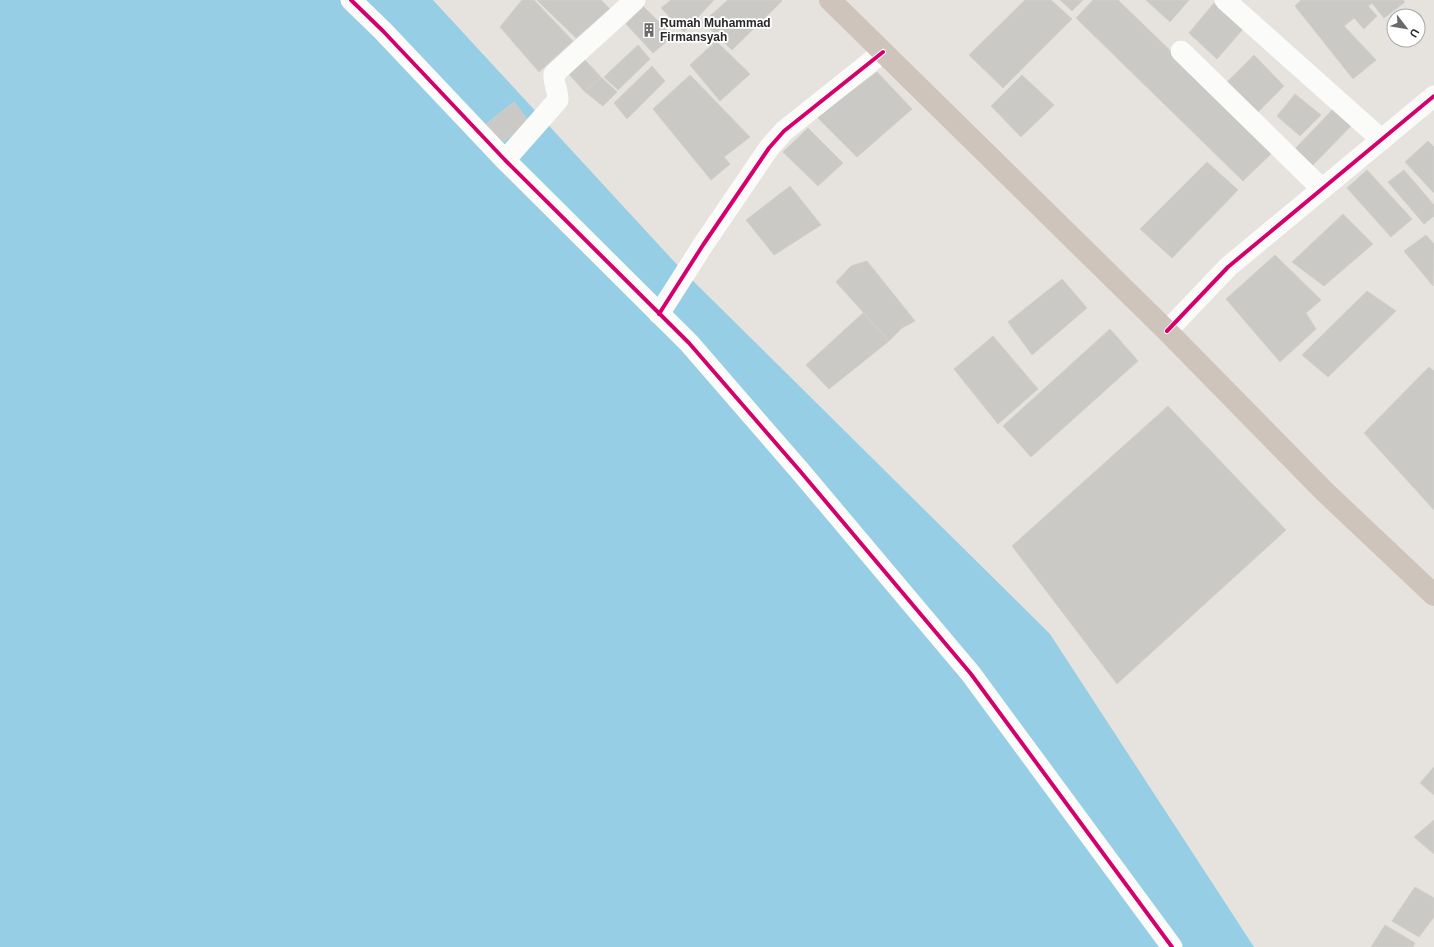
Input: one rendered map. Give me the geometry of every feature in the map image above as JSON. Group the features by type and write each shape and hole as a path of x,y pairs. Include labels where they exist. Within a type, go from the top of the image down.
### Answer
{"highway":[{"path":"830,0 1167,331 1325,492 1434,595"}],"street":[{"path":"351,0 383,31 505,160 689,343 800,471 972,674 1172,947"},
{"path":"505,160 558,100 558,93 553,80 554,74 635,0"},
{"path":"1225,0 1382,140"},
{"path":"1181,51 1322,189"},
{"path":"659,314 703,245 769,148 784,131 883,52"},
{"path":"1167,331 1228,268 1434,96"}],"water":[{"path":"0,0 433,0 681,269 1050,634 1254,947 0,947"}],"building":[{"path":"522,0 534,0 573,41 539,72 500,27"},
{"path":"537,0 601,0 610,9 576,38"},
{"path":"671,0 714,0 684,32 661,8"},
{"path":"728,0 782,1 732,50 703,22"},
{"path":"1025,0 1051,0 1072,19 1003,88 969,55"},
{"path":"1060,0 1083,0 1072,11"},
{"path":"1093,0 1118,0 1274,151 1243,181 1076,18"},
{"path":"1146,0 1189,0 1170,22"},
{"path":"1301,0 1403,0 1405,2 1397,8 1386,8 1386,16 1384,18 1372,3 1368,6 1377,16 1364,29 1354,18 1344,26 1376,60 1353,79 1295,6"},
{"path":"1214,3 1243,29 1217,59 1189,33"},
{"name":"Rumah Muhammad Firmansyah","path":"643,6 673,36 653,53 626,24"},
{"path":"716,41 750,74 720,101 690,65"},
{"path":"638,45 650,59 618,90 604,77"},
{"path":"1254,55 1284,86 1254,116 1223,86"},
{"path":"583,58 601,77 585,92 567,72"},
{"path":"652,66 665,81 627,119 614,103"},
{"path":"877,72 912,109 857,157 817,117"},
{"path":"690,75 750,137 724,157 730,164 711,180 653,109"},
{"path":"1022,75 1054,105 1021,137 991,106"},
{"path":"601,77 617,92 603,106 585,92"},
{"path":"1295,94 1321,115 1300,136 1277,116"},
{"path":"514,102 529,122 499,145 484,126"},
{"path":"1334,108 1352,125 1310,168 1292,152"},
{"path":"808,128 843,163 818,186 783,152"},
{"path":"1428,141 1434,147 1434,193 1405,162"},
{"path":"1207,162 1238,190 1172,258 1140,229"},
{"path":"1367,170 1412,219 1391,237 1347,188"},
{"path":"1404,170 1434,205 1434,216 1424,224 1388,182"},
{"path":"790,186 821,225 774,255 746,220"},
{"path":"1343,214 1373,244 1324,286 1292,262"},
{"path":"1426,235 1434,244 1433,286 1404,251"},
{"path":"1275,255 1321,300 1306,313 1316,329 1280,362 1226,299"},
{"path":"867,261 915,321 902,328 889,341 836,282 851,266"},
{"path":"1062,279 1087,308 1032,355 1008,322"},
{"path":"1367,291 1396,311 1328,377 1302,355"},
{"path":"863,313 889,341 829,389 806,365"},
{"path":"1110,329 1138,361 1031,457 1003,426"},
{"path":"993,336 1038,389 998,424 954,369"},
{"path":"1429,367 1434,371 1434,510 1364,433"},
{"path":"1168,406 1286,530 1117,684 1012,546"},
{"path":"1434,767 1434,795 1420,783"},
{"path":"1434,820 1434,854 1414,837"},
{"path":"1415,887 1434,898 1434,917 1419,937 1392,921"},
{"path":"1385,925 1415,943 1413,947 1371,947"}],"cycle path":[{"path":"351,0 383,31 505,160 689,343 800,471 971,674 1172,947"},
{"path":"659,314 703,245 769,148 784,131 883,52"},
{"path":"1167,331 1228,267 1434,96"}],"place":[{"name":"Rumah Muhammad Firmansyah","path":"649,30"}]}
